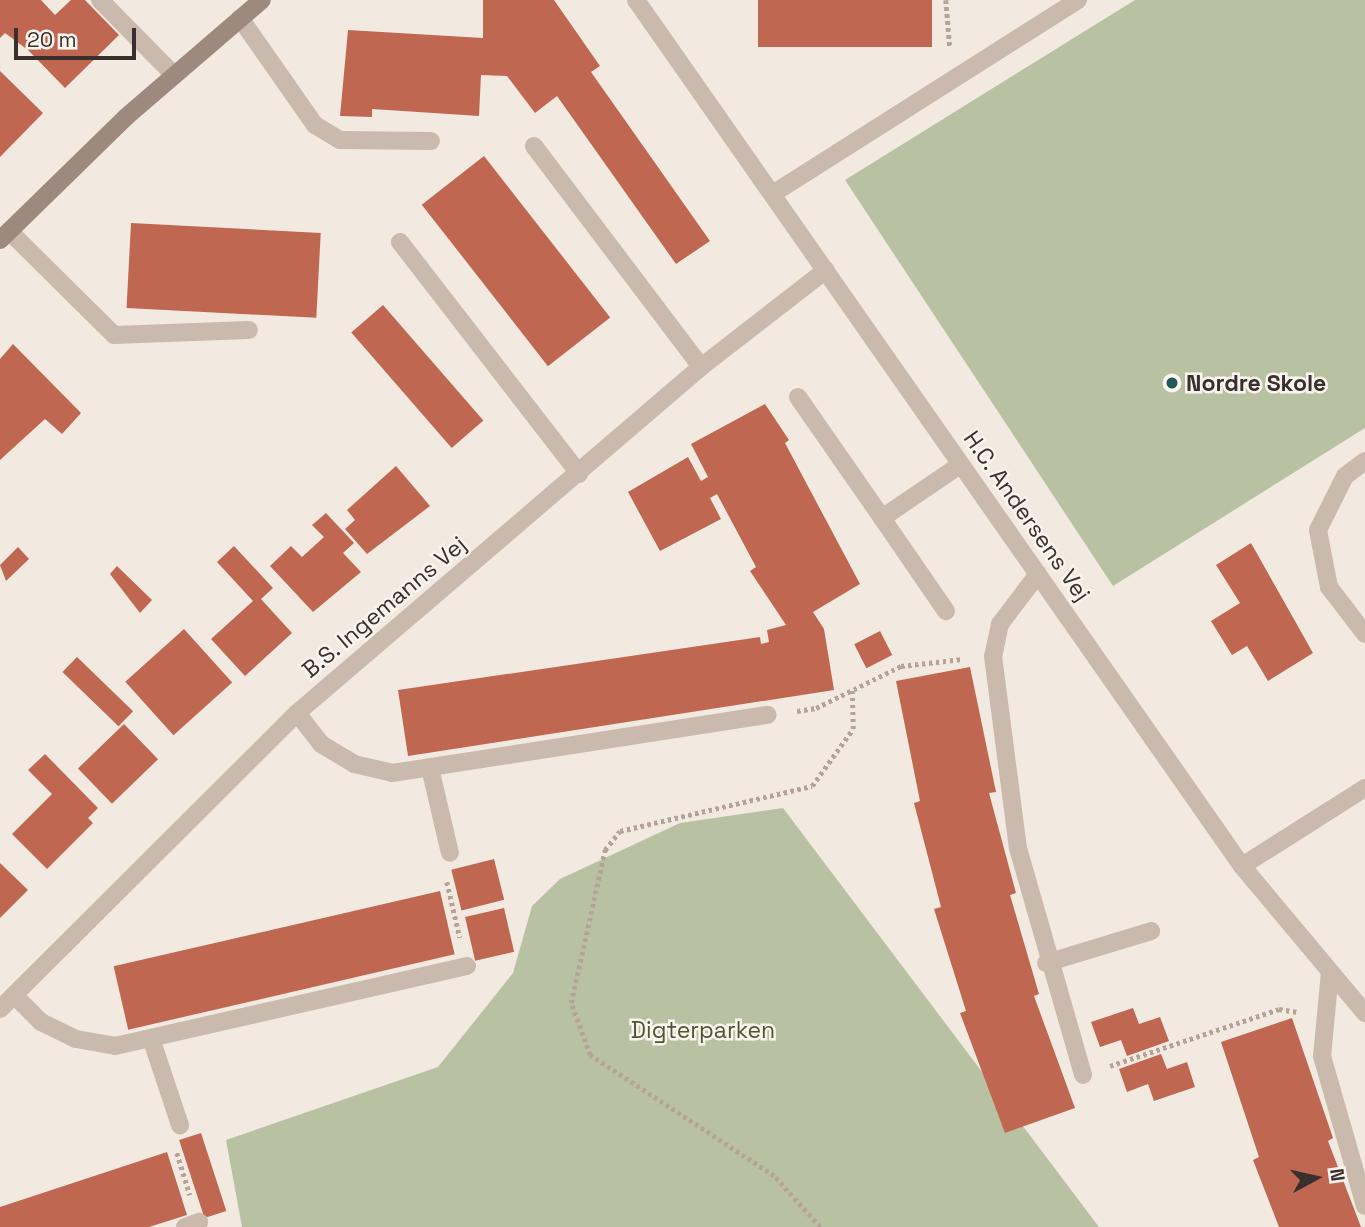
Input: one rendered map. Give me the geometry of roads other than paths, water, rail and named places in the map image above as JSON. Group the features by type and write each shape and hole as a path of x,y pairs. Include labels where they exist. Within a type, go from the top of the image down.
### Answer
{"main road":[{"path":"4,236 174,75 262,0"}],"street":[{"path":"100,0 174,75"},
{"name":"H.C. Andersens Vej","path":"636,0 774,193 960,465 1242,866 1365,1013"},
{"path":"774,193 1078,0"},
{"path":"240,18 315,125 340,140 431,141"},
{"path":"534,146 701,368"},
{"path":"4,236 114,335 249,330"},
{"path":"400,243 579,474"},
{"name":"B.S. Ingemanns Vej","path":"0,1009 297,713 701,368 826,270"},
{"path":"799,397 946,611"},
{"path":"1365,461 1345,476 1318,530 1329,587 1365,635"},
{"path":"883,518 960,465"},
{"path":"1038,574 1000,624 993,656 1018,848 1046,963 1083,1075"},
{"path":"297,713 321,744 354,765 392,773 768,715"},
{"path":"430,768 450,853"},
{"path":"1242,866 1365,788"},
{"path":"1046,963 1151,931"},
{"path":"14,995 41,1022 76,1039 114,1046 152,1041 467,966"},
{"path":"1330,972 1322,1056 1365,1206"},
{"path":"152,1041 180,1125"}],"place":[{"name":"Nordre Skole","path":"1172,383"}],"park label":[{"name":"Digterparken","path":"703,1030"}]}
